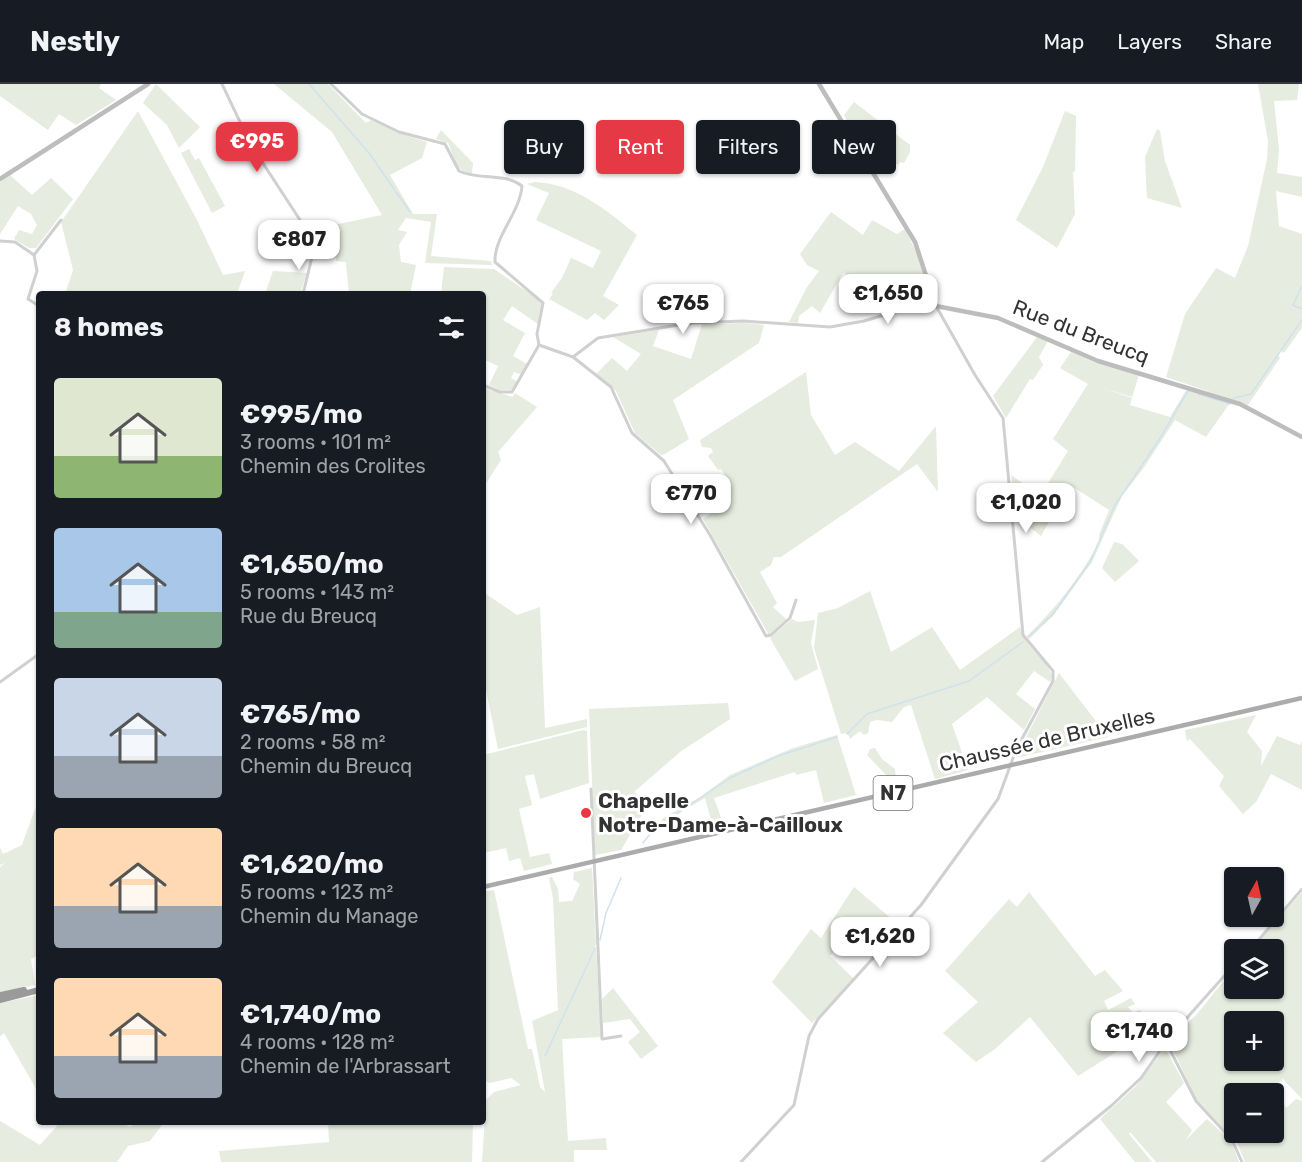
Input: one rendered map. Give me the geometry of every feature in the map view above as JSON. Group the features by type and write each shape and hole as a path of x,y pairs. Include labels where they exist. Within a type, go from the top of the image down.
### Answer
{"highway":[{"path":"0,995 36,989"},
{"path":"0,1000 36,990"}],"main road":[{"name":"Chaussée de Bruxelles","path":"486,886 1302,698"}],"street":[{"path":"0,179 148,84"},
{"path":"222,84 252,145 300,220 308,237 313,253 304,291"},
{"path":"331,84 362,114 399,132 445,144 459,171 470,175 515,180 522,186 522,197 498,248 495,262 543,303 537,334 539,345 512,392 500,392 486,386"},
{"path":"741,1162 794,1105 809,1036 818,1019 927,898 998,799 1010,765 1054,674 1023,635 1003,418 975,375 936,306 915,242 819,84"},
{"path":"36,304 28,299 36,272 34,255 61,220"},
{"path":"0,241 15,242 34,255"},
{"name":"Rue du Breucq","path":"573,357 598,338 691,323 734,321 818,327 840,326 908,308 936,306 998,318 1098,361 1240,404 1302,437"},
{"path":"539,345 573,357 611,387 632,433 664,461 710,535 766,636 771,636 790,618 796,600"},
{"path":"0,682 36,656"},
{"path":"591,789 602,1038 621,1036"},
{"path":"1260,939 1302,890"},
{"path":"1042,1162 1122,1097 1141,1078 1166,1042 1224,976"},
{"path":"1166,1042 1196,1101 1232,1140 1242,1162"}],"shaded area":[{"path":"0,84 101,84 99,88 116,100 76,125 59,114 48,130 0,96"},
{"path":"156,84 200,127 179,148 167,125 143,103"},
{"path":"274,84 328,84 366,123 371,120 398,133 427,142 422,158 390,175 413,214 437,214 431,256 491,261 492,265 425,263 431,222 406,218 398,230 407,232 399,245 401,262 416,265 411,291 349,291 346,262 336,261 334,225 382,215 332,132"},
{"path":"1258,84 1299,84 1297,100 1274,101 1279,149 1277,173 1302,177 1302,197 1276,191 1279,226 1302,234 1302,328 1284,353 1281,351 1278,355 1280,358 1248,405 1166,377 1185,314 1216,268 1235,278 1248,246 1267,159 1268,141"},
{"path":"854,102 877,120 847,120 844,115"},
{"path":"138,111 197,220 223,275 245,271 238,291 66,291 73,270 61,222"},
{"path":"1065,111 1076,116 1075,171 1073,172 1075,214 1057,248 1016,220 1043,167"},
{"path":"1157,129 1160,131 1165,161 1182,208 1147,198 1145,157"},
{"path":"441,130 473,163 472,174 458,166 448,143 436,139"},
{"path":"896,134 910,145 910,152 904,163 900,162 898,165 896,164"},
{"path":"189,149 195,160 199,158 225,206 212,213 181,153"},
{"path":"10,175 32,195 51,178 73,199 36,248 29,248 14,239 19,230 32,234 37,225 31,214 18,206 0,234 0,182"},
{"path":"535,182 550,184 577,193 602,208 637,235 603,296 619,305 604,320 595,313 587,320 549,299 571,258 593,268 601,251 536,220 549,193 527,184"},
{"path":"831,212 863,235 872,220 897,234 905,229 917,254 932,303 882,313 877,308 880,303 869,295 866,301 861,298 868,285 843,273 820,313 812,306 799,316 798,323 789,322 807,287 819,271 807,265 800,254"},
{"path":"444,267 494,269 535,297 542,305 538,324 512,306 503,320 525,333 513,356 527,364 522,375 514,372 511,378 518,382 511,390 500,390 489,385 498,366 486,360 486,291 441,291"},
{"path":"273,271 307,273 301,291 266,291"},
{"path":"702,324 764,325 759,343 673,400 689,439 665,454 661,455 635,433 616,391 596,374 612,358 627,371 641,354 613,337 659,330 653,346 691,359"},
{"path":"1037,337 1048,341 1039,357 1043,365 1033,380 1030,379 1006,418 993,396"},
{"path":"1071,352 1099,364 1139,375 1132,397 1102,388 1132,398 1130,405 1170,417 1189,389 1230,403 1206,437 1175,420 1122,496 1092,562 1053,616 1029,639 1027,636 1058,603 1092,554 1100,541 1099,535 1109,510 1070,485 1041,536 1016,516 1011,475 1040,496 1068,451 1053,439 1088,384 1060,368"},
{"path":"806,372 811,415 835,455 855,442 899,471 936,426 938,492 917,464 781,557 774,557 771,565 760,572 777,603 773,607 787,620 769,635 703,519 723,505 720,500 731,491 722,478 725,475 721,469 718,470 708,456 713,452 711,448 702,447 700,440"},
{"path":"486,389 513,397 515,393 537,407 498,452 501,460 486,483"},
{"path":"1114,542 1122,544 1139,561 1115,582 1102,568"},
{"path":"870,591 891,652 932,627 960,670 1020,627 1027,642 1052,676 1050,682 1034,671 1016,694 1035,709 1024,730 987,697 952,724 968,770 935,779 911,705 904,707 892,722 877,720 870,722 868,733 864,735 860,731 850,739 847,733 841,734 814,648 818,613 838,608"},
{"path":"486,594 517,615 540,607 545,728 587,719 587,727 498,749 486,690"},
{"path":"792,619 798,622 815,620 811,643 818,669 795,681 770,638"},
{"path":"1059,673 1108,737 1016,758 1019,751"},
{"path":"728,703 730,719 680,752 634,792 649,803 621,850 595,855 589,709"},
{"path":"1256,715 1247,732 1262,751 1261,766 1277,736 1300,745 1302,741 1302,790 1271,774 1256,802 1243,814 1219,786 1224,776 1190,739 1187,741 1185,730"},
{"path":"583,730 587,731 589,783 540,799 534,774 525,776 532,805 519,809 530,857 549,853 552,864 524,871 520,858 509,861 506,848 486,852 486,754"},
{"path":"837,735 856,795 824,803 816,770 796,775 795,772 714,798 724,826 713,827 705,798 678,814 678,818 657,828 663,818 700,797 730,775 793,748"},
{"path":"875,748 882,759 895,769 896,778 889,778 867,755 870,749"},
{"path":"36,806 36,956 31,959 35,985 0,992 0,867 5,863 0,865 0,848 3,854 22,845"},
{"path":"592,868 596,944 545,1055 596,947 601,1037 562,1039 568,1141 606,1138 607,1150 574,1150 574,1162 482,1162 486,1100 494,1092 521,1085 511,1078 490,1083 486,1081 486,891 494,890 528,1049 532,1049 540,1087 545,1092 532,1021 558,1010 553,898 549,878 552,877 558,889 559,902 572,901 580,884 573,879 574,872"},
{"path":"854,887 900,926 874,954 859,941 849,951 841,945 830,956 854,979 812,1023 772,982 811,929 821,938"},
{"path":"1029,892 1095,976 1105,970 1123,991 1104,1001 1108,1010 1131,998 1135,1004 1128,1007 1133,1013 1140,1010 1153,1027 1136,1038 1137,1043 1126,1046 1078,1076 1030,1017 995,1049 976,1062 943,1033 978,1002 945,971 1009,899 1017,907"},
{"path":"1302,892 1302,1099 1282,1078 1282,1081 1276,1083 1224,1083 1224,1129 1196,1099 1169,1041 1197,1014 1224,980 1224,999 1284,999 1284,939 1261,939 1271,927 1284,927 1284,913"},
{"path":"613,988 658,1046 641,1059 628,1042 640,1032 630,1019 603,1023 602,999"},
{"path":"36,996 36,1089 4,1033 0,1036 0,1003"},
{"path":"1165,1048 1184,1083 1166,1102 1192,1130 1186,1140 1207,1119 1224,1135 1224,1143 1232,1143 1239,1162 1156,1162 1130,1132 1129,1134 1152,1162 1135,1162 1100,1119 1136,1086"},
{"path":"1296,1099 1302,1101 1302,1162 1245,1162 1237,1143 1284,1143 1284,1105 1286,1108"},
{"path":"0,1121 40,1145 56,1125 126,1125 130,1127 133,1125 162,1125 150,1141 128,1146 117,1162 0,1162"},
{"path":"328,1125 473,1125 472,1162 221,1162 219,1151 329,1142"}],"waterway":[{"path":"309,84 369,153 410,212"},
{"path":"1302,286 1293,305 1302,309"},
{"path":"1234,398 1251,394 1302,320"},
{"path":"1028,637 1053,614 1090,562 1115,505 1159,440 1188,391"},
{"path":"1198,394 1230,404"},
{"path":"847,734 867,714 969,681 1023,642"},
{"path":"643,843 654,829 730,778 778,756 837,737"},
{"path":"600,940 606,913 621,878"},
{"path":"545,1056 595,948"}],"place":[{"name":"Chapelle Notre-Dame-à-Cailloux","path":"586,813"}]}
